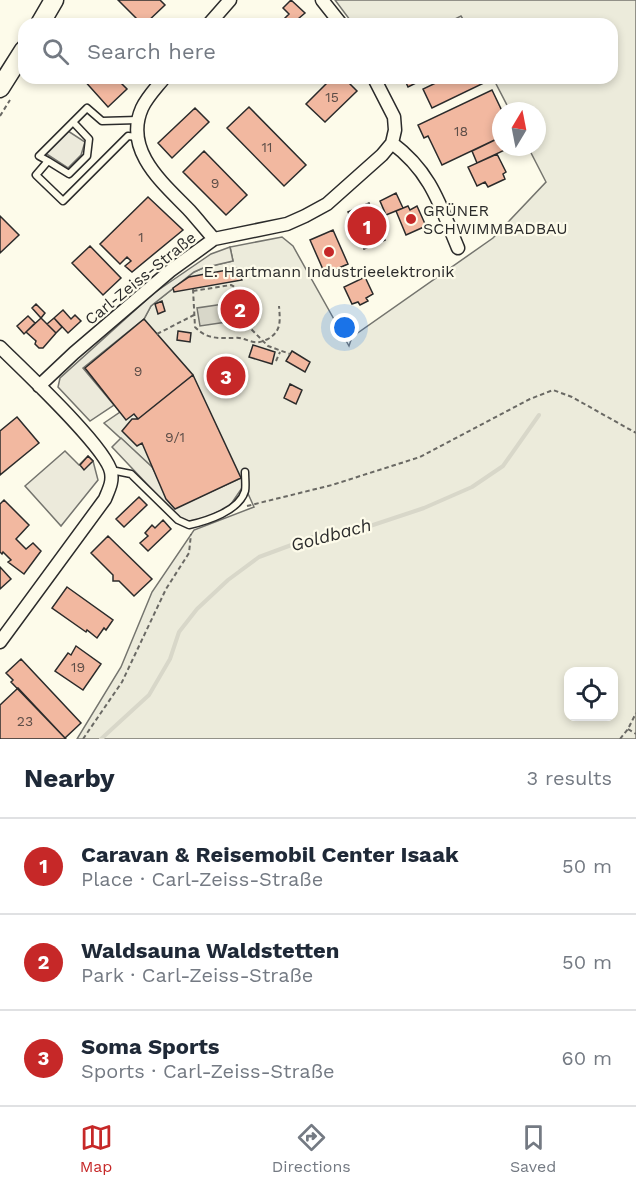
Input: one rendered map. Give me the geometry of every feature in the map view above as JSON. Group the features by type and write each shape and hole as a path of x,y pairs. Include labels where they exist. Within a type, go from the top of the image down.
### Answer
{"street":[{"path":"44,18 54,0"},
{"path":"214,18 230,0"},
{"path":"322,0 336,18"},
{"path":"0,88 18,60"},
{"path":"159,84 143,105 139,120 138,136 146,161 157,177 214,239"},
{"path":"377,84 394,117 396,130 392,143 409,156 425,174 436,194 458,248"},
{"name":"Carl-Zeiss-Straße","path":"39,386 170,271 214,239 287,224 305,216 327,204 382,155 392,143"},
{"path":"0,347 94,443 111,470 112,483 105,499 0,642"}],"lane":[{"path":"73,122 89,139 87,156 69,174 39,156 73,122 87,108 102,121 139,120"},
{"path":"48,161 36,174 63,201 128,136 138,136"},
{"path":"111,470 131,474 178,520 189,525 230,509 240,501 245,490 245,472"}],"path":[{"path":"279,306 279,329 276,334 263,341 254,342 237,337 213,338 195,327 193,290 231,285 235,287 243,321 263,341 290,354"},
{"path":"157,333 194,315"},
{"path":"276,360 280,351"},
{"path":"230,509 259,505 322,488 420,457 530,399 554,390 572,397 636,433"},
{"path":"83,739 122,682 166,589 189,553 190,535 199,523"},
{"path":"620,739 636,713"},
{"path":"628,729 636,734"}],"shaded area":[{"path":"335,0 636,0 636,739 77,739 121,667 152,592 194,530 254,507 241,478 152,467 104,423 120,412 85,368 144,319 151,306 194,272 233,261 230,247 282,237 293,246 349,346 352,337 493,238 546,182 533,156 546,156 546,102 505,102 496,84 618,84 618,18 462,18 461,16 457,18 348,18"},
{"path":"68,131 85,142 81,155 68,168 45,153"},
{"path":"230,247 233,261 194,272 151,306 144,319 83,368 114,405 90,421 58,387 60,378 154,293 211,254"},
{"path":"237,302 240,320 200,326 197,308"},
{"path":"121,438 152,467 175,508 241,478 244,485 229,507 200,520 187,521 179,518 112,447"},
{"path":"65,451 79,465 88,456 93,461 98,480 61,526 25,486"}],"building":[{"path":"118,0 160,0 165,5 151,18 136,18"},
{"path":"291,0 305,13 299,18 285,18 289,14 283,8"},
{"path":"87,84 122,84 127,89 108,107"},
{"path":"326,84 350,84 357,91 325,122 306,104"},
{"path":"433,84 482,84 432,108 423,89"},
{"path":"492,90 498,102 492,102 492,141 442,165 428,136 424,138 418,125"},
{"path":"249,107 306,165 284,186 227,128"},
{"path":"195,108 209,122 172,158 158,143"},
{"path":"492,141 492,156 477,163 472,151"},
{"path":"204,151 247,195 226,215 183,172"},
{"path":"493,156 498,156 506,172 503,174 505,179 488,187 485,182 477,186 468,167"},
{"path":"396,193 403,208 386,215 380,201"},
{"path":"148,197 183,230 132,272 125,266 131,261 127,257 120,264 100,244"},
{"path":"369,203 385,240 364,249 348,212"},
{"name":"GRÜNER SCHWIMMBADBAU","path":"408,206 410,210 417,206 426,226 406,235 396,211"},
{"path":"0,216 19,235 0,253"},
{"name":"E. Hartmann Industrieelektronik","path":"333,230 348,264 325,274 310,240"},
{"path":"90,246 121,278 103,295 72,263"},
{"path":"238,268 242,280 174,292 173,288 189,277"},
{"path":"365,277 373,294 366,298 368,301 360,305 358,302 352,304 344,287"},
{"path":"162,301 165,311 158,314 155,304"},
{"path":"36,304 45,313 41,318 32,308"},
{"path":"63,310 71,319 75,315 81,321 68,333 54,318"},
{"path":"28,316 35,323 24,334 17,326"},
{"path":"41,318 56,333 43,348 39,348 35,344 36,341 26,332"},
{"path":"54,318 62,327 56,333 47,324"},
{"path":"144,319 193,375 138,419 134,414 126,420 85,368"},
{"path":"178,331 191,333 190,342 177,340"},
{"path":"253,345 275,352 272,364 249,357"},
{"path":"292,351 310,362 305,372 286,361"},
{"path":"193,375 241,478 175,509 166,499 142,443 137,446 122,431 132,419 138,419"},
{"path":"290,384 302,390 296,404 284,398"},
{"path":"17,417 39,443 0,475 0,431"},
{"path":"88,456 93,461 84,470 80,465"},
{"path":"139,497 147,505 124,527 116,519"},
{"path":"4,500 29,525 16,539 26,549 33,543 41,551 24,574 8,562 11,560 3,552 2,554 0,552 0,504"},
{"path":"163,520 171,529 148,551 140,543 148,536 145,533 152,525 155,528"},
{"path":"108,536 152,579 134,596 119,581 113,581 113,575 91,553"},
{"path":"0,567 11,579 0,589"},
{"path":"67,587 113,620 97,638 52,608"},
{"path":"76,646 101,664 83,690 55,671 68,653 71,655"},
{"path":"21,659 81,723 65,738 11,682 13,680 6,673"},
{"path":"18,688 66,739 0,739 0,705"}],"waterway":[{"name":"Goldbach","path":"101,739 149,695 170,659 179,632 197,609 228,580 259,557 313,537 370,526 424,508 472,487 503,466 539,415"}],"place":[{"name":"GRÜNER SCHWIMMBADBAU","path":"411,219"},
{"name":"Caravan & Reisemobil Center Isaak","path":"367,226"},
{"name":"E. Hartmann Industrieelektronik","path":"329,252"},
{"name":"Waldsauna Waldstetten","path":"240,309"},
{"name":"Soma Sports","path":"226,376"}]}
